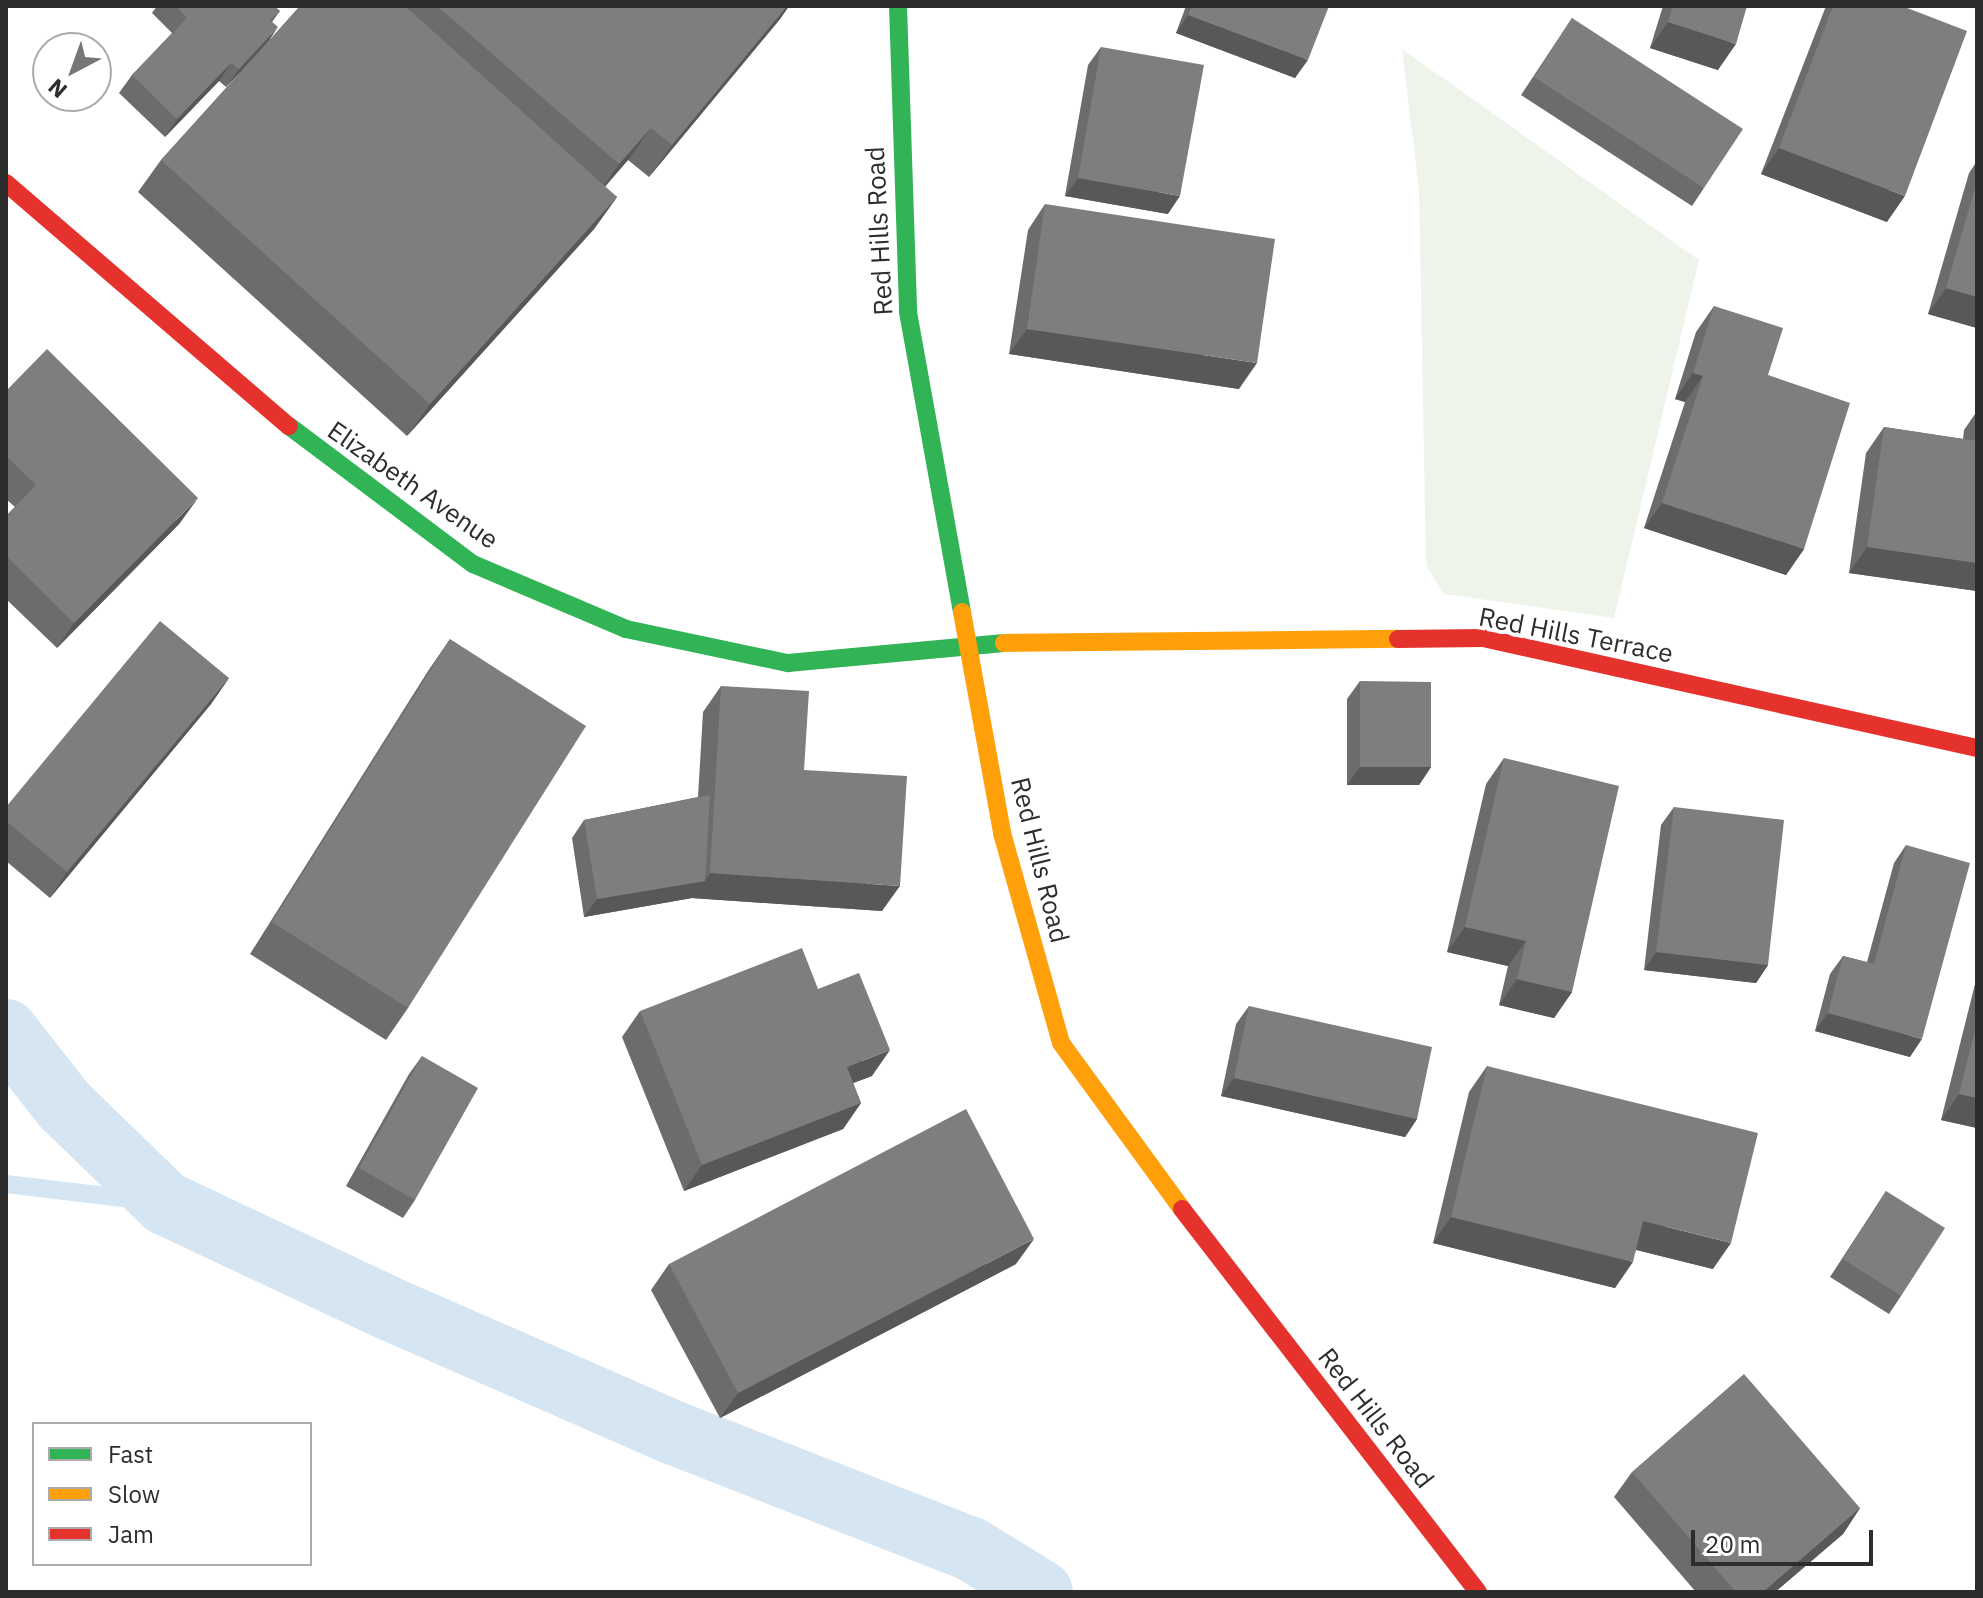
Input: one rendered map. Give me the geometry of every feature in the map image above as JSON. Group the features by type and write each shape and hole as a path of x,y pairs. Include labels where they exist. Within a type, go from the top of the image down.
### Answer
{"street":[{"name":"Red Hills Road","path":"898,6 908,312 1002,833 1061,1043 1128,1140 1478,1592"},
{"name":"Elizabeth Avenue","path":"6,183 307,442 473,564 626,629 788,663 966,643"},
{"name":"Red Hills Terrace","path":"966,643 1483,638 1977,748"}],"shaded area":[{"path":"1402,49 1699,260 1614,618 1444,594 1426,565 1419,190"}],"building":[{"path":"176,6 274,6 280,11 270,20 278,27 239,69 231,63 177,119 132,75 187,18"},
{"path":"300,6 405,6 617,197 430,404 161,160"},
{"path":"437,6 787,6 672,145 651,128 619,164"},
{"path":"1192,6 1329,6 1308,60 1188,15"},
{"path":"1673,6 1747,6 1736,44 1668,22"},
{"path":"1833,6 1902,6 1967,31 1905,196 1779,148"},
{"path":"1572,18 1743,129 1704,188 1534,77"},
{"path":"1101,47 1204,65 1180,196 1078,178"},
{"path":"1977,181 1977,297 1946,288"},
{"path":"1045,204 1275,239 1257,363 1027,329"},
{"path":"1714,306 1783,328 1768,375 1850,403 1804,549 1662,503 1703,376 1693,373"},
{"path":"47,349 198,498 74,623 6,556 6,516 36,485 6,456 6,391"},
{"path":"1884,427 1977,441 1977,563 1867,547"},
{"path":"160,621 229,678 67,872 6,821 6,807"},
{"path":"450,639 586,726 408,1008 272,922"},
{"path":"1360,681 1431,682 1431,767 1360,767"},
{"path":"721,686 809,691 804,770 907,776 900,886 710,873"},
{"path":"1504,758 1619,786 1572,992 1517,979 1526,941 1465,927"},
{"path":"710,795 705,881 597,899 584,820"},
{"path":"1674,807 1784,820 1768,965 1656,952"},
{"path":"1906,845 1970,863 1922,1039 1828,1013 1843,956 1874,964"},
{"path":"802,948 818,989 859,973 890,1050 847,1067 861,1103 702,1165 640,1011"},
{"path":"1249,1006 1432,1047 1417,1119 1234,1078"},
{"path":"1977,1023 1977,1098 1959,1094"},
{"path":"422,1056 478,1088 415,1200 359,1168"},
{"path":"1487,1066 1758,1133 1731,1243 1643,1221 1633,1262 1451,1217"},
{"path":"966,1109 1034,1239 738,1393 669,1264"},
{"path":"1886,1191 1945,1228 1901,1296 1843,1259"},
{"path":"1744,1374 1860,1508 1763,1592 1736,1592 1632,1472"}],"waterway":[{"path":"6,1031 64,1105 165,1203 388,1308 677,1434 971,1549 1041,1592"},
{"path":"6,1184 165,1203"}],"traffic: fast":[{"path":"898,6 908,312 962,612"},
{"path":"289,426 473,564 626,629 788,663 1004,643"}],"traffic: slow":[{"path":"962,612 1002,833 1061,1043 1182,1209"},
{"path":"1004,643 1398,639"}],"traffic: jam":[{"path":"6,183 289,426"},
{"path":"1398,639 1483,638 1977,748"},
{"path":"1182,1209 1478,1592"}]}
